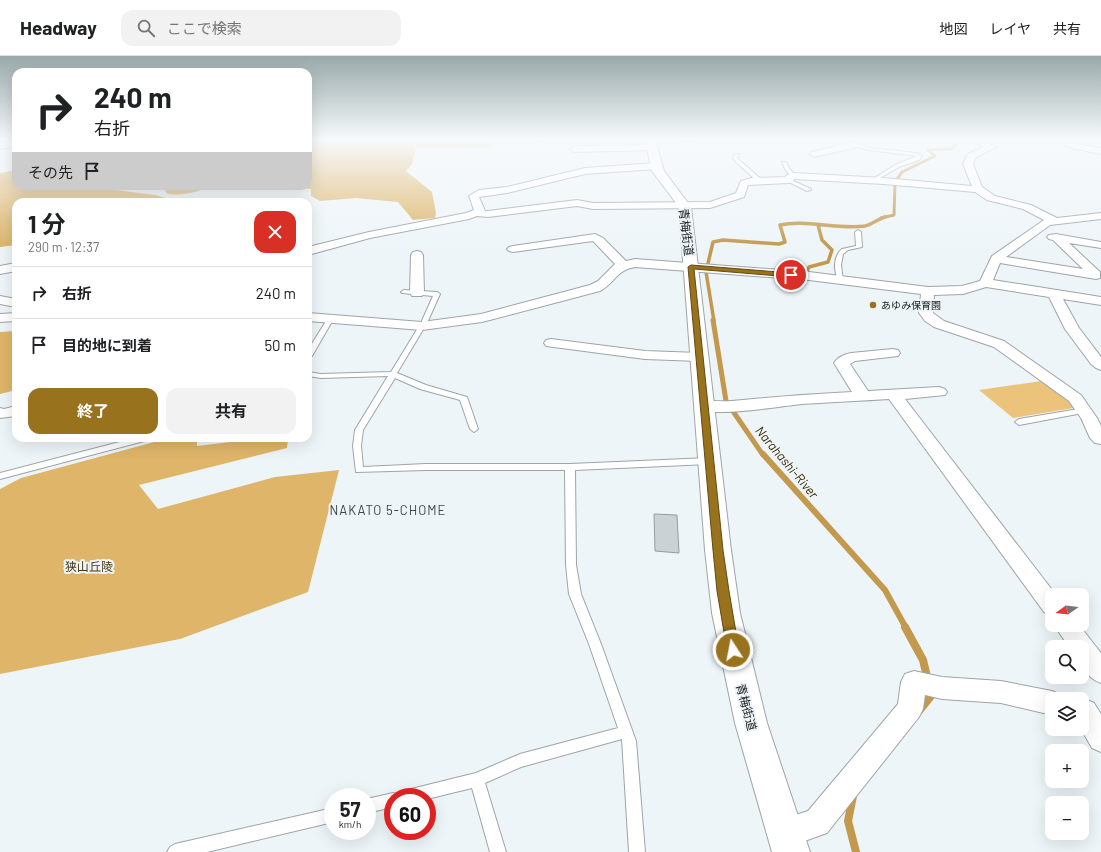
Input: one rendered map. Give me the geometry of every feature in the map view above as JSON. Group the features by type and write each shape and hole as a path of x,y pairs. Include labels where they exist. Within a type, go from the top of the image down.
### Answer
{"main road":[{"name":"青梅街道","path":"662,176 685,205 696,267 699,357 720,406 709,461 720,570 731,638 751,723 788,842"}],"street":[{"path":"312,250 369,235 469,216 480,211 474,196 479,193 511,189 566,176"},
{"path":"973,176 978,189"},
{"path":"476,213 488,214 577,202 593,206 710,205 740,195 744,183 792,178 876,180 978,189 991,198 1027,207 1055,221"},
{"path":"985,283 996,259 1047,222 1101,216"},
{"path":"1027,236 1056,238 1101,245"},
{"path":"513,249 595,237 605,243 609,251 624,265"},
{"path":"996,259 1096,275 1056,238"},
{"path":"417,255 417,293"},
{"path":"312,317 422,326 482,318 595,288 606,282 615,269 624,265 641,263 840,280 928,291 963,290 985,283 1101,302"},
{"path":"0,270 12,268"},
{"path":"928,291 926,313 930,318 939,324 998,344 1075,398 1092,414 1096,434 1101,439"},
{"path":"1054,294 1072,329 1096,361 1101,365"},
{"path":"0,300 12,302"},
{"path":"0,318 12,317"},
{"path":"551,344 645,355 699,357"},
{"path":"863,396 842,363 851,357 892,353"},
{"path":"720,406 804,399 939,392"},
{"path":"893,394 1045,597"},
{"path":"0,413 3,414 12,412"},
{"path":"1071,632 1101,672"},
{"path":"788,842 817,823 910,709 914,682 1001,692 1045,701"},
{"path":"1089,712 1101,739"}],"lane":[{"path":"755,176 760,181"},
{"path":"876,180 882,176"},
{"path":"792,178 809,190"},
{"path":"840,280 838,264 841,254 846,249 859,247 858,232"},
{"path":"404,292 437,294 422,326 359,430 357,446 359,470 426,467 570,467 709,461"},
{"path":"312,349 331,318"},
{"path":"312,375 321,376 393,374 423,388 447,393 464,399 474,429"},
{"path":"312,379 321,376"},
{"path":"1019,422 1092,414"},
{"path":"0,476 130,442"},
{"path":"570,467 571,566 575,594 595,644 629,741 637,852"},
{"path":"436,790 477,780 520,761 626,732"},
{"path":"477,780 498,852"},
{"path":"175,852 324,816"}],"shaded area":[{"path":"1048,380 1080,407 1013,418 979,390"}],"green space":[{"path":"0,176 12,176 12,190 116,190 155,195 165,198 12,198 12,246 0,247"},
{"path":"312,176 412,176 432,192 436,213 435,218 413,220 398,202 356,198 320,201 311,196"},
{"path":"165,190 200,190 185,194 166,193"},
{"path":"12,331 12,391 0,394 0,332"},
{"name":"狭山丘陵","path":"154,442 197,442 197,446 230,442 288,442 287,448 139,485 158,509 275,477 339,470 308,592 180,639 0,674 0,489 21,478"}],"building":[{"path":"654,514 677,515 679,553 655,551"}],"waterway":[{"name":"Narahashi-River","path":"885,217 894,215 895,182 899,176"},
{"name":"Narahashi-River","path":"714,321 706,272 713,242 723,240 779,244 785,242 780,225 800,223 854,227 865,226 885,217"},
{"path":"806,273 809,267 828,262 832,250 822,240 818,225"},
{"name":"Narahashi-River","path":"713,320 726,401 763,455"},
{"name":"Narahashi-River","path":"763,454 885,590 906,628"},
{"name":"Narahashi-River","path":"905,627 923,660 928,681"},
{"name":"Narahashi-River","path":"919,711 931,696 930,689"},
{"name":"Narahashi-River","path":"853,796 848,821 856,852"}],"place":[{"name":"あゆみ保育園","path":"873,305"}],"district":[{"name":"NAKATO 5-CHOME","path":"388,510"}],"route":[{"path":"733,650 718,550 691,267 791,275"}]}
